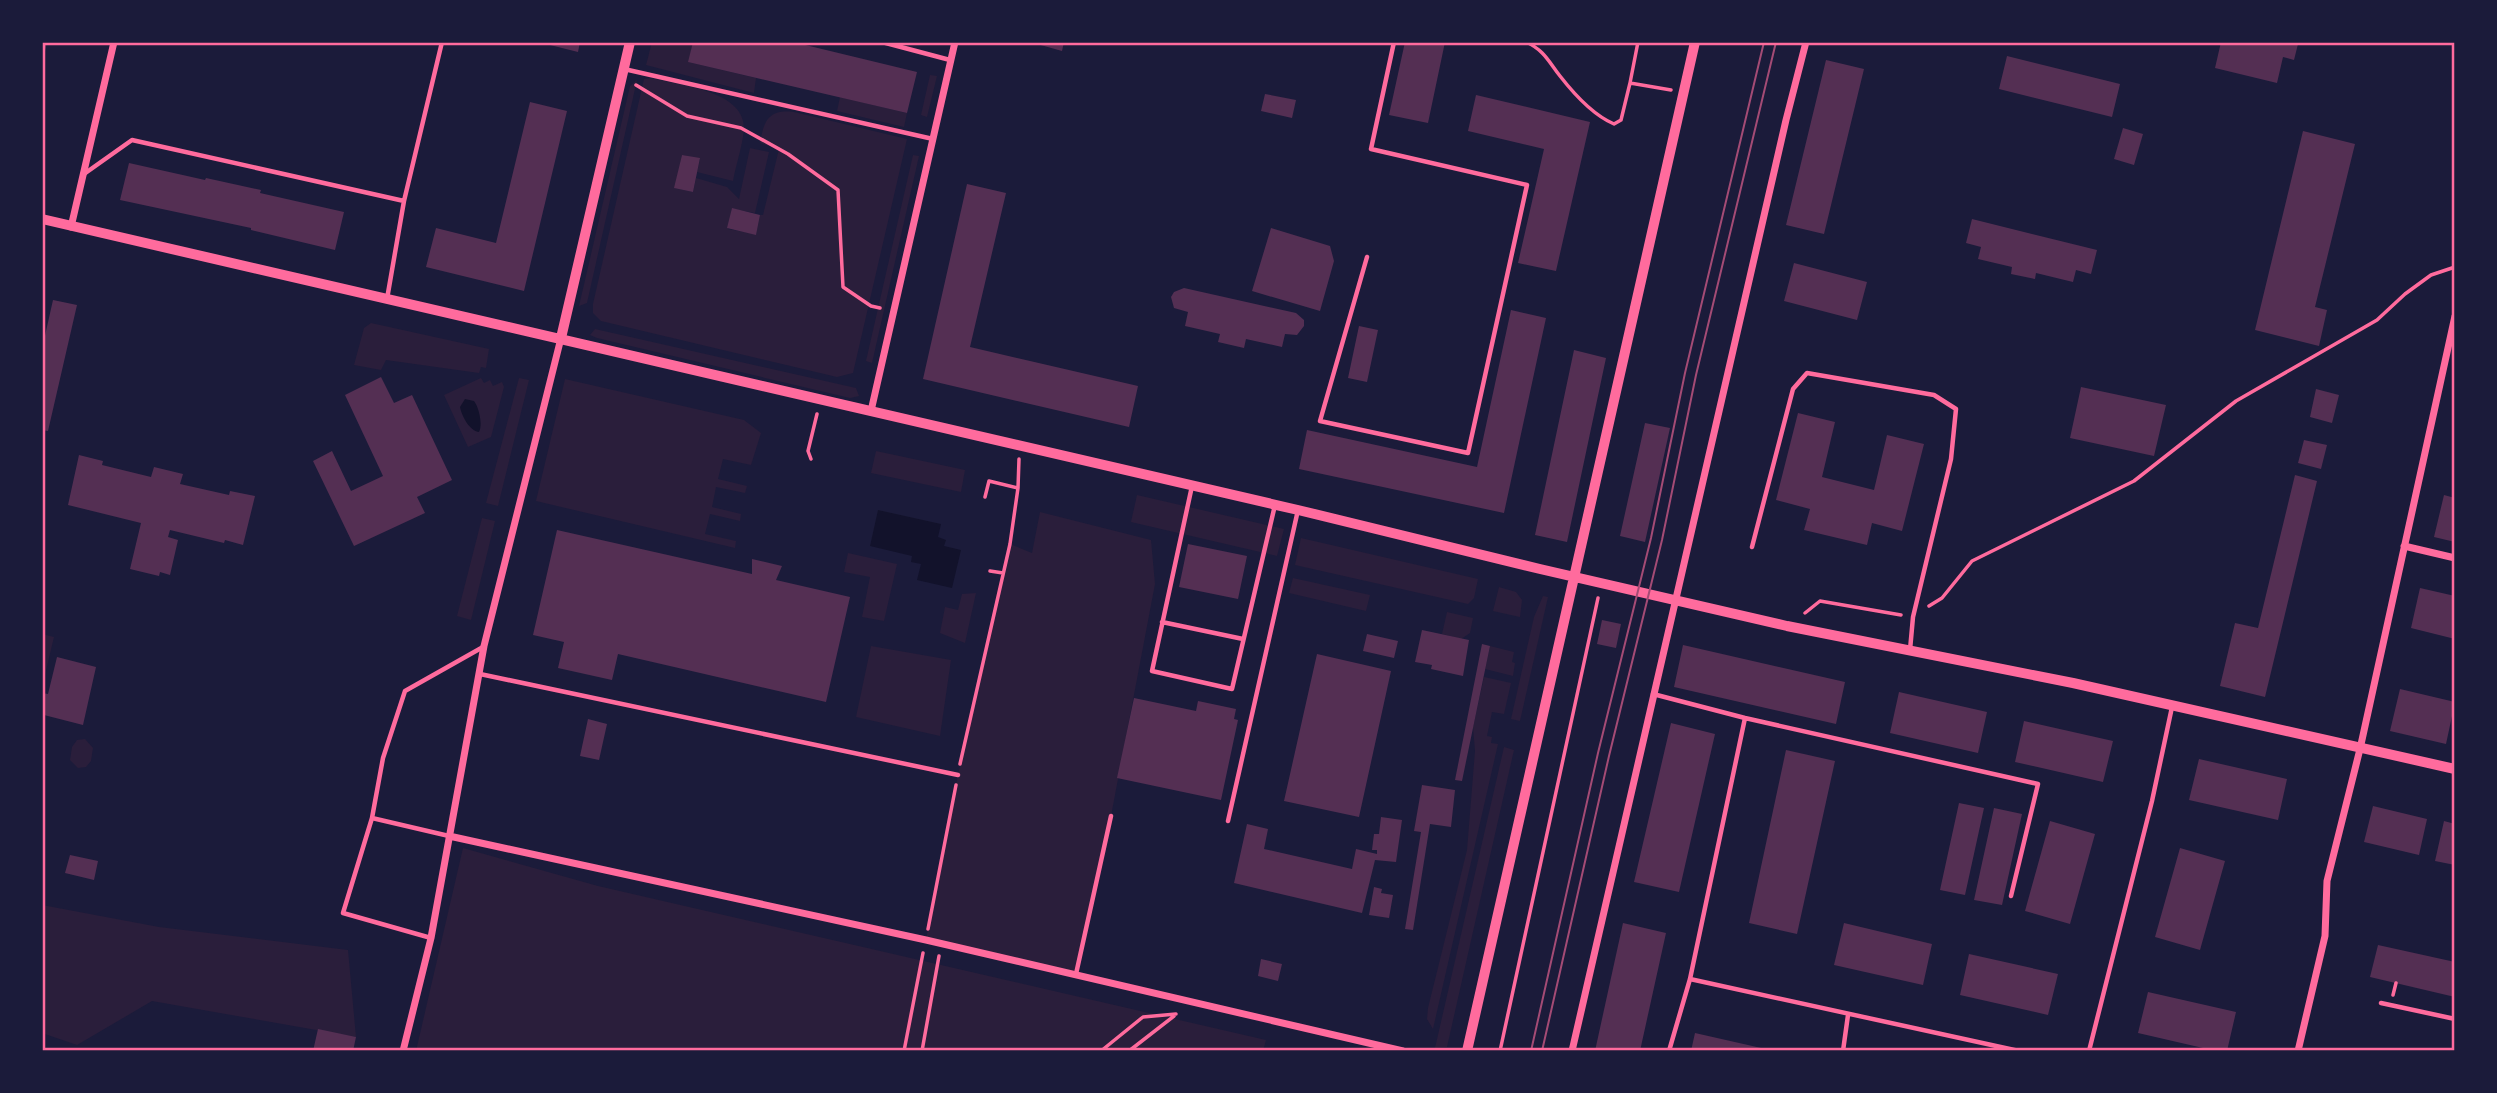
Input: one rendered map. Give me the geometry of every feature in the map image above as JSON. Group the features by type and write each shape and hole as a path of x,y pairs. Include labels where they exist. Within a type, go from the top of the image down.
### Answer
{"street":[{"path":"71,227 114,42"},
{"path":"403,1051 430,938 484,646 561,338 630,42"},
{"path":"871,411 955,42"},
{"path":"1467,1051 1695,42"},
{"path":"1572,1051 1806,42"},
{"path":"42,219 1192,485 1576,578 1676,598 1787,626 2073,683 2455,769"},
{"path":"2298,1051 2325,936 2327,881 2360,749 2455,316"},
{"path":"2404,546 2455,558"},
{"path":"449,836 941,943 1403,1051"}],"lane":[{"path":"387,299 404,201 442,42"},
{"path":"882,42 951,60"},
{"path":"1367,257 1320,421 1468,453 1527,185 1371,149 1394,42"},
{"path":"623,73 933,139"},
{"path":"84,174 132,140 404,201"},
{"path":"1752,547 1793,389 1807,373 1934,395 1956,409 1953,447 1913,617 1910,651"},
{"path":"1192,485 1152,671 1232,689 1275,505"},
{"path":"1228,821 1298,510"},
{"path":"1162,622 1244,639"},
{"path":"430,938 343,913 372,818 383,758 405,691 484,646"},
{"path":"480,674 958,775"},
{"path":"1654,694 1745,718 2038,784 2011,896"},
{"path":"2089,1051 2152,802 2172,707"},
{"path":"1670,1051 1690,979 1745,718"},
{"path":"1076,974 1111,816"},
{"path":"372,818 449,836"},
{"path":"1690,979 2019,1051"},
{"path":"2381,1003 2455,1019"},
{"path":"1843,1051 1848,1015"}],"path":[{"path":"1526,42 1544,51 1563,80 1589,108 1614,124 1621,120 1638,42"},
{"path":"623,73 687,116 741,128 788,154 838,190 843,287 871,306 895,313"},
{"path":"1630,83 1683,92"},
{"path":"1787,626 1820,601 1913,617 1942,598 1972,561 2134,481 2236,401 2377,320 2431,275 2455,267"},
{"path":"811,459 808,451 817,411"},
{"path":"904,1051 958,775 1003,573 1018,488 1021,447"},
{"path":"985,497 989,481 1018,488"},
{"path":"990,571 1003,573"},
{"path":"1500,1051 1601,583"},
{"path":"922,1051 941,943"},
{"path":"1129,1051 1192,1001"},
{"path":"1101,1051 1143,1017 1175,1014"}],"shaded area":[{"path":"652,42 693,42 689,62 756,78 754,93 646,65"},
{"path":"930,75 937,76 927,117 921,115"},
{"path":"644,79 708,91 722,97 741,115 744,128 733,181 697,172 700,159 682,155 675,188 693,192 696,178 727,187 739,199 750,148 769,152 755,213 732,209 728,229 756,234 779,149 760,143 763,128 769,118 778,112 794,112 907,139 853,373 837,377 601,321 593,313"},
{"path":"637,80 587,303 579,306 630,86"},
{"path":"840,97 907,113 904,127 837,111"},
{"path":"913,155 919,156 872,363 866,361"},
{"path":"371,323 489,349 486,368 481,367 479,373 386,360 381,370 354,365 364,328"},
{"path":"595,329 856,388 859,396 850,398 597,338 590,335"},
{"path":"481,378 484,383 490,380 493,386 502,382 504,387 491,437 468,447 444,395"},
{"path":"519,378 529,380 498,506 486,503"},
{"path":"565,379 744,420 761,433 751,465 723,459 718,479 747,486 745,493 716,487 712,507 741,514 740,521 710,514 705,534 736,541 735,548 536,501"},
{"path":"465,399 474,401 477,407 479,432 470,426 463,415 460,407"},
{"path":"876,451 965,470 961,492 871,473"},
{"path":"1137,495 1284,529 1277,556 1131,522"},
{"path":"878,510 941,524 938,537 946,540 944,546 961,550 952,588 917,580 921,564 911,562 912,556 870,546"},
{"path":"1040,512 1151,540 1155,584 1111,816 1076,974 926,940 958,775 1010,544 1032,553"},
{"path":"482,518 495,521 471,620 457,616"},
{"path":"1301,538 1478,579 1474,598 1468,604 1295,565"},
{"path":"848,553 897,564 884,621 862,617 870,577 844,572"},
{"path":"1293,578 1370,595 1366,611 1289,593"},
{"path":"1499,587 1516,592 1522,600 1520,617 1493,611"},
{"path":"976,593 965,643 940,633 945,607 958,610 962,594"},
{"path":"1543,596 1548,597 1520,721 1511,719 1534,617"},
{"path":"1447,612 1473,618 1470,633 1461,639 1442,634"},
{"path":"42,634 54,637 43,683 42,683"},
{"path":"871,646 951,660 940,736 856,717"},
{"path":"1490,646 1514,652 1513,676 1485,669"},
{"path":"1484,677 1511,683 1504,714 1492,712 1487,736 1492,737 1491,743 1498,744 1433,1029 1427,1019 1428,1008 1467,850 1475,751 1473,727"},
{"path":"85,739 93,748 91,761 86,767 78,768 70,760 72,747 77,740"},
{"path":"1504,747 1514,750 1447,1047 1435,1048"},
{"path":"463,848 598,886 1266,1040 1263,1051 416,1051"},
{"path":"42,905 159,927 348,950 356,1037 152,1001 77,1045 42,1033"}],"building":[{"path":"42,42 47,42 43,60 42,60"},
{"path":"538,42 580,42 578,52"},
{"path":"693,42 793,42 917,72 907,113 688,62"},
{"path":"1030,42 1064,42 1062,51"},
{"path":"1405,42 1445,42 1428,123 1389,115"},
{"path":"2221,42 2298,44 2294,60 2283,57 2277,83 2215,68"},
{"path":"2007,56 2120,84 2112,117 1999,89"},
{"path":"1826,60 1864,69 1824,234 1786,225"},
{"path":"1265,94 1296,100 1292,118 1261,111"},
{"path":"1476,95 1590,122 1556,271 1518,263 1544,149 1468,131"},
{"path":"530,102 567,111 524,291 426,267 436,228 496,243"},
{"path":"2123,128 2143,134 2134,165 2114,159"},
{"path":"2303,131 2355,144 2315,307 2327,310 2319,346 2255,330"},
{"path":"682,155 700,158 693,192 674,188"},
{"path":"129,163 261,190 260,193 344,212 335,250 251,228 120,200"},
{"path":"967,184 1006,193 970,347 1138,386 1129,427 923,379"},
{"path":"732,208 760,215 756,235 727,228"},
{"path":"1972,219 2097,250 2091,274 2076,270 2073,282 2036,273 2035,279 2011,274 2012,267 1978,259 1981,247 1966,243"},
{"path":"1271,228 1330,246 1334,261 1320,311 1252,291"},
{"path":"1794,263 1867,282 1857,320 1784,301"},
{"path":"1184,288 1296,313 1304,320 1304,326 1297,335 1285,334 1282,347 1246,339 1244,348 1218,342 1220,334 1185,326 1188,312 1174,308 1171,297 1174,292"},
{"path":"53,300 77,305 48,431 42,430 42,349"},
{"path":"1511,310 1546,318 1504,513 1299,469 1307,430 1477,467"},
{"path":"1359,326 1378,330 1367,382 1348,378"},
{"path":"1574,350 1606,358 1567,542 1535,535"},
{"path":"381,377 394,403 412,395 452,480 417,497 425,513 354,546 313,461 332,451 351,491 383,476 345,395"},
{"path":"2081,387 2166,405 2154,456 2070,438"},
{"path":"2316,389 2339,395 2332,423 2310,417"},
{"path":"1798,413 1835,422 1822,477 1874,490 1887,435 1924,444 1902,531 1872,523 1867,545 1804,530 1810,509 1776,500"},
{"path":"1645,423 1670,428 1645,542 1620,536"},
{"path":"2304,440 2327,445 2321,469 2298,463"},
{"path":"79,455 103,461 102,465 151,477 154,467 183,474 180,484 229,495 230,491 255,496 243,545 170,530 168,537 178,540 170,575 160,572 159,576 130,569 141,523 68,505"},
{"path":"2295,475 2317,481 2265,697 2220,686 2235,623 2258,628"},
{"path":"2444,495 2455,498 2455,542 2434,537"},
{"path":"557,530 752,574 752,559 782,566 776,580 850,597 826,702 618,654 612,680 558,668 564,642 533,635"},
{"path":"1188,544 1247,556 1238,599 1179,587"},
{"path":"2420,588 2455,596 2455,639 2411,628"},
{"path":"1602,620 1621,624 1616,648 1597,644"},
{"path":"1422,630 1469,640 1463,676 1431,669 1432,665 1415,662"},
{"path":"1367,634 1398,641 1394,658 1363,651"},
{"path":"1482,644 1490,646 1462,781 1455,780"},
{"path":"1683,645 1845,682 1836,724 1674,687"},
{"path":"1317,654 1391,671 1359,817 1284,801"},
{"path":"57,657 96,667 83,725 44,715 42,721 42,693 48,694"},
{"path":"2400,689 2455,702 2446,744 2390,731"},
{"path":"1899,692 1987,712 1978,753 1890,733"},
{"path":"1134,698 1196,711 1198,701 1236,709 1234,719 1238,720 1221,800 1117,778"},
{"path":"588,719 607,724 599,760 580,756"},
{"path":"2024,721 2113,741 2103,782 2015,762"},
{"path":"1671,723 1715,734 1679,892 1634,882"},
{"path":"1786,750 1835,761 1797,934 1749,923"},
{"path":"2199,759 2287,779 2278,820 2189,800"},
{"path":"1422,785 1455,790 1451,827 1430,824 1413,930 1405,929 1421,832 1414,831"},
{"path":"1959,803 1984,808 1965,895 1940,890"},
{"path":"2373,806 2427,819 2419,855 2364,842"},
{"path":"1994,808 2022,814 2002,905 1974,900"},
{"path":"1381,817 1402,820 1396,862 1375,860 1362,913 1234,883 1247,824 1268,829 1264,849 1352,869 1356,849 1377,854 1377,850 1372,850 1374,834 1379,834"},
{"path":"2050,821 2095,834 2070,924 2025,911"},
{"path":"2444,821 2455,824 2455,865 2435,861"},
{"path":"2180,848 2225,861 2200,950 2155,937"},
{"path":"70,855 98,861 94,880 65,873"},
{"path":"1374,887 1382,889 1381,893 1393,895 1389,918 1369,915"},
{"path":"1623,923 1666,933 1640,1051 1595,1051"},
{"path":"1844,923 1932,944 1923,985 1834,965"},
{"path":"2378,945 2455,962 2455,997 2370,977"},
{"path":"1969,954 2058,974 2048,1015 1960,995"},
{"path":"1261,959 1282,964 1278,981 1258,976"},
{"path":"2148,992 2236,1012 2227,1051 2216,1051 2138,1033"},
{"path":"318,1029 356,1037 353,1051 313,1051"},
{"path":"1695,1033 1770,1050 1691,1051"}],"tram line":[{"path":"1531,1051 1598,753 1651,538 1685,373 1764,42"},
{"path":"1542,1051 1609,756 1662,540 1696,375 1776,42"}]}
